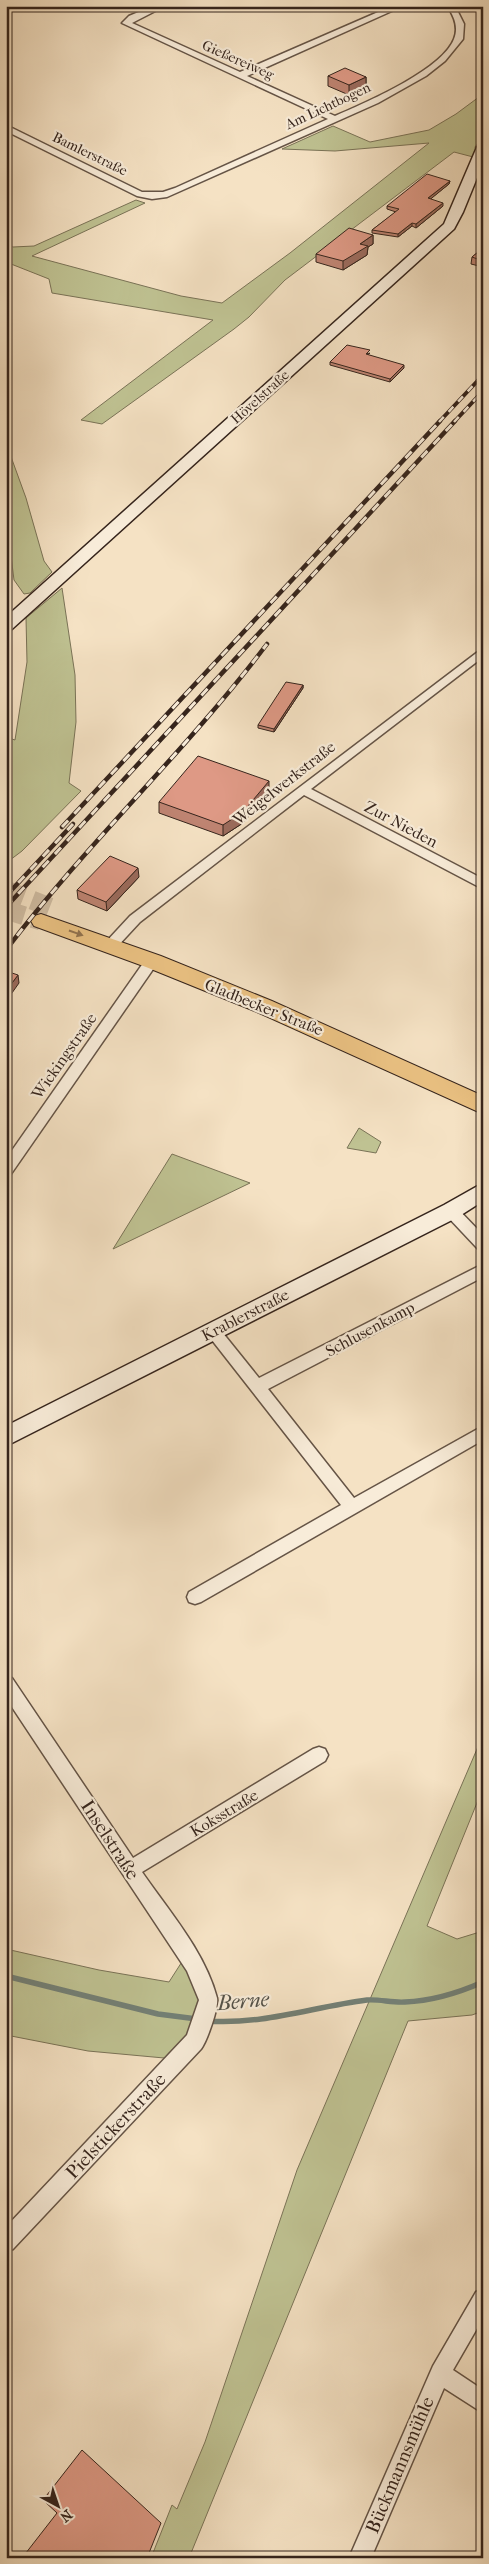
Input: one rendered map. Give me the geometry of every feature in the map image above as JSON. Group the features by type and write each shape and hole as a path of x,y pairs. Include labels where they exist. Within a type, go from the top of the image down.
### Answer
{"main road":[{"name":"Hövelstraße","path":"6,626 449,226 457,212 483,147"},
{"name":"Gladbecker Straße","path":"46,914 307,1011 483,1089"},
{"name":"Gladbecker Straße","path":"115,940 151,962 320,1028 483,1106"},
{"name":"Krablerstraße","path":"6,1437 451,1211 483,1191"}],"street":[{"name":"Gießereiweg","path":"161,6 126,23 131,27 334,119"},
{"path":"239,76 399,6"},
{"name":"Am Lichtbogen","path":"164,195 334,119 407,84 448,54 460,35 459,19 451,6"},
{"name":"Bamlerstraße","path":"6,128 140,194 164,195"},
{"name":"Weigelwerkstraße","path":"115,940 142,913 483,651"},
{"name":"Zur Nieden","path":"303,790 483,885"},
{"name":"Wickingstraße","path":"6,1170 151,962"},
{"path":"451,1211 483,1245"},
{"name":"Schlusenkamp","path":"257,1387 483,1270"},
{"path":"213,1331 351,1506"},
{"path":"195,1597 483,1432"},
{"name":"Inselstraße","path":"6,1683 194,1965 208,2000"},
{"name":"Koksstraße","path":"129,1870 319,1755"},
{"name":"Pielstickerstraße","path":"6,2242 194,2042 198,2037 208,2000"},
{"name":"Bückmannsmühle","path":"360,2558 440,2373 464,2328 483,2299"},
{"path":"440,2373 483,2403"}],"green space":[{"path":"483,94 483,136 475,147 477,158 454,152 285,280 249,317 234,329 102,424 81,420 213,320 52,293 49,279 6,262 6,244 13,247 34,246 136,200 145,203 32,256 181,296 222,303 290,253 429,143 335,151 282,149 333,126 370,142 429,130 456,114"},
{"path":"6,443 26,498 44,561 52,572 30,593 24,594 14,580 9,540 6,540"},
{"path":"62,588 75,675 76,722 69,783 81,791 22,851 6,863 6,737 15,740 27,662 26,618"},
{"path":"359,1128 381,1142 376,1153 347,1148"},
{"path":"172,1154 250,1183 113,1249"},
{"path":"483,1735 483,1788 427,1926 457,1939 483,1931 483,2011 472,2015 408,2021 189,2558 151,2558 172,2505 177,2509 205,2442 297,2170"},
{"path":"6,1949 99,1970 169,1982 185,1957 206,1999 175,2059 88,2051 6,2035"}],"building":[{"path":"345,68 366,77 349,85 328,76"},
{"path":"427,174 450,181 428,198 443,203 416,224 412,223 398,234 372,230 399,209 387,206"},
{"path":"349,228 373,235 360,244 368,246 343,261 316,254"},
{"path":"483,248 483,261 472,257"},
{"path":"347,345 370,350 366,354 404,365 390,379 330,362"},
{"path":"286,682 303,685 274,729 258,725"},
{"path":"198,756 269,781 243,812 223,825 159,802"},
{"path":"110,856 138,868 106,902 77,890"},
{"path":"6,971 18,975 6,991"},
{"path":"82,2450 161,2523 147,2558 22,2558 57,2513 43,2500"}],"waterway":[{"name":"Berne","path":"6,1976 158,2014 197,2019"},
{"name":"Berne","path":"207,2021 228,2022 268,2018 367,2000 400,2002 425,2000 454,1993 483,1982"}],"tunnel":[{"path":"6,890 52,908"},
{"path":"6,910 41,921"}],"railway":[{"path":"439,422 483,375"},
{"path":"454,422 483,391"},
{"path":"62,827 440,421"},
{"path":"6,907 455,421"},
{"path":"6,950 70,872 203,722 267,644"},
{"path":"6,896 73,824"}]}
